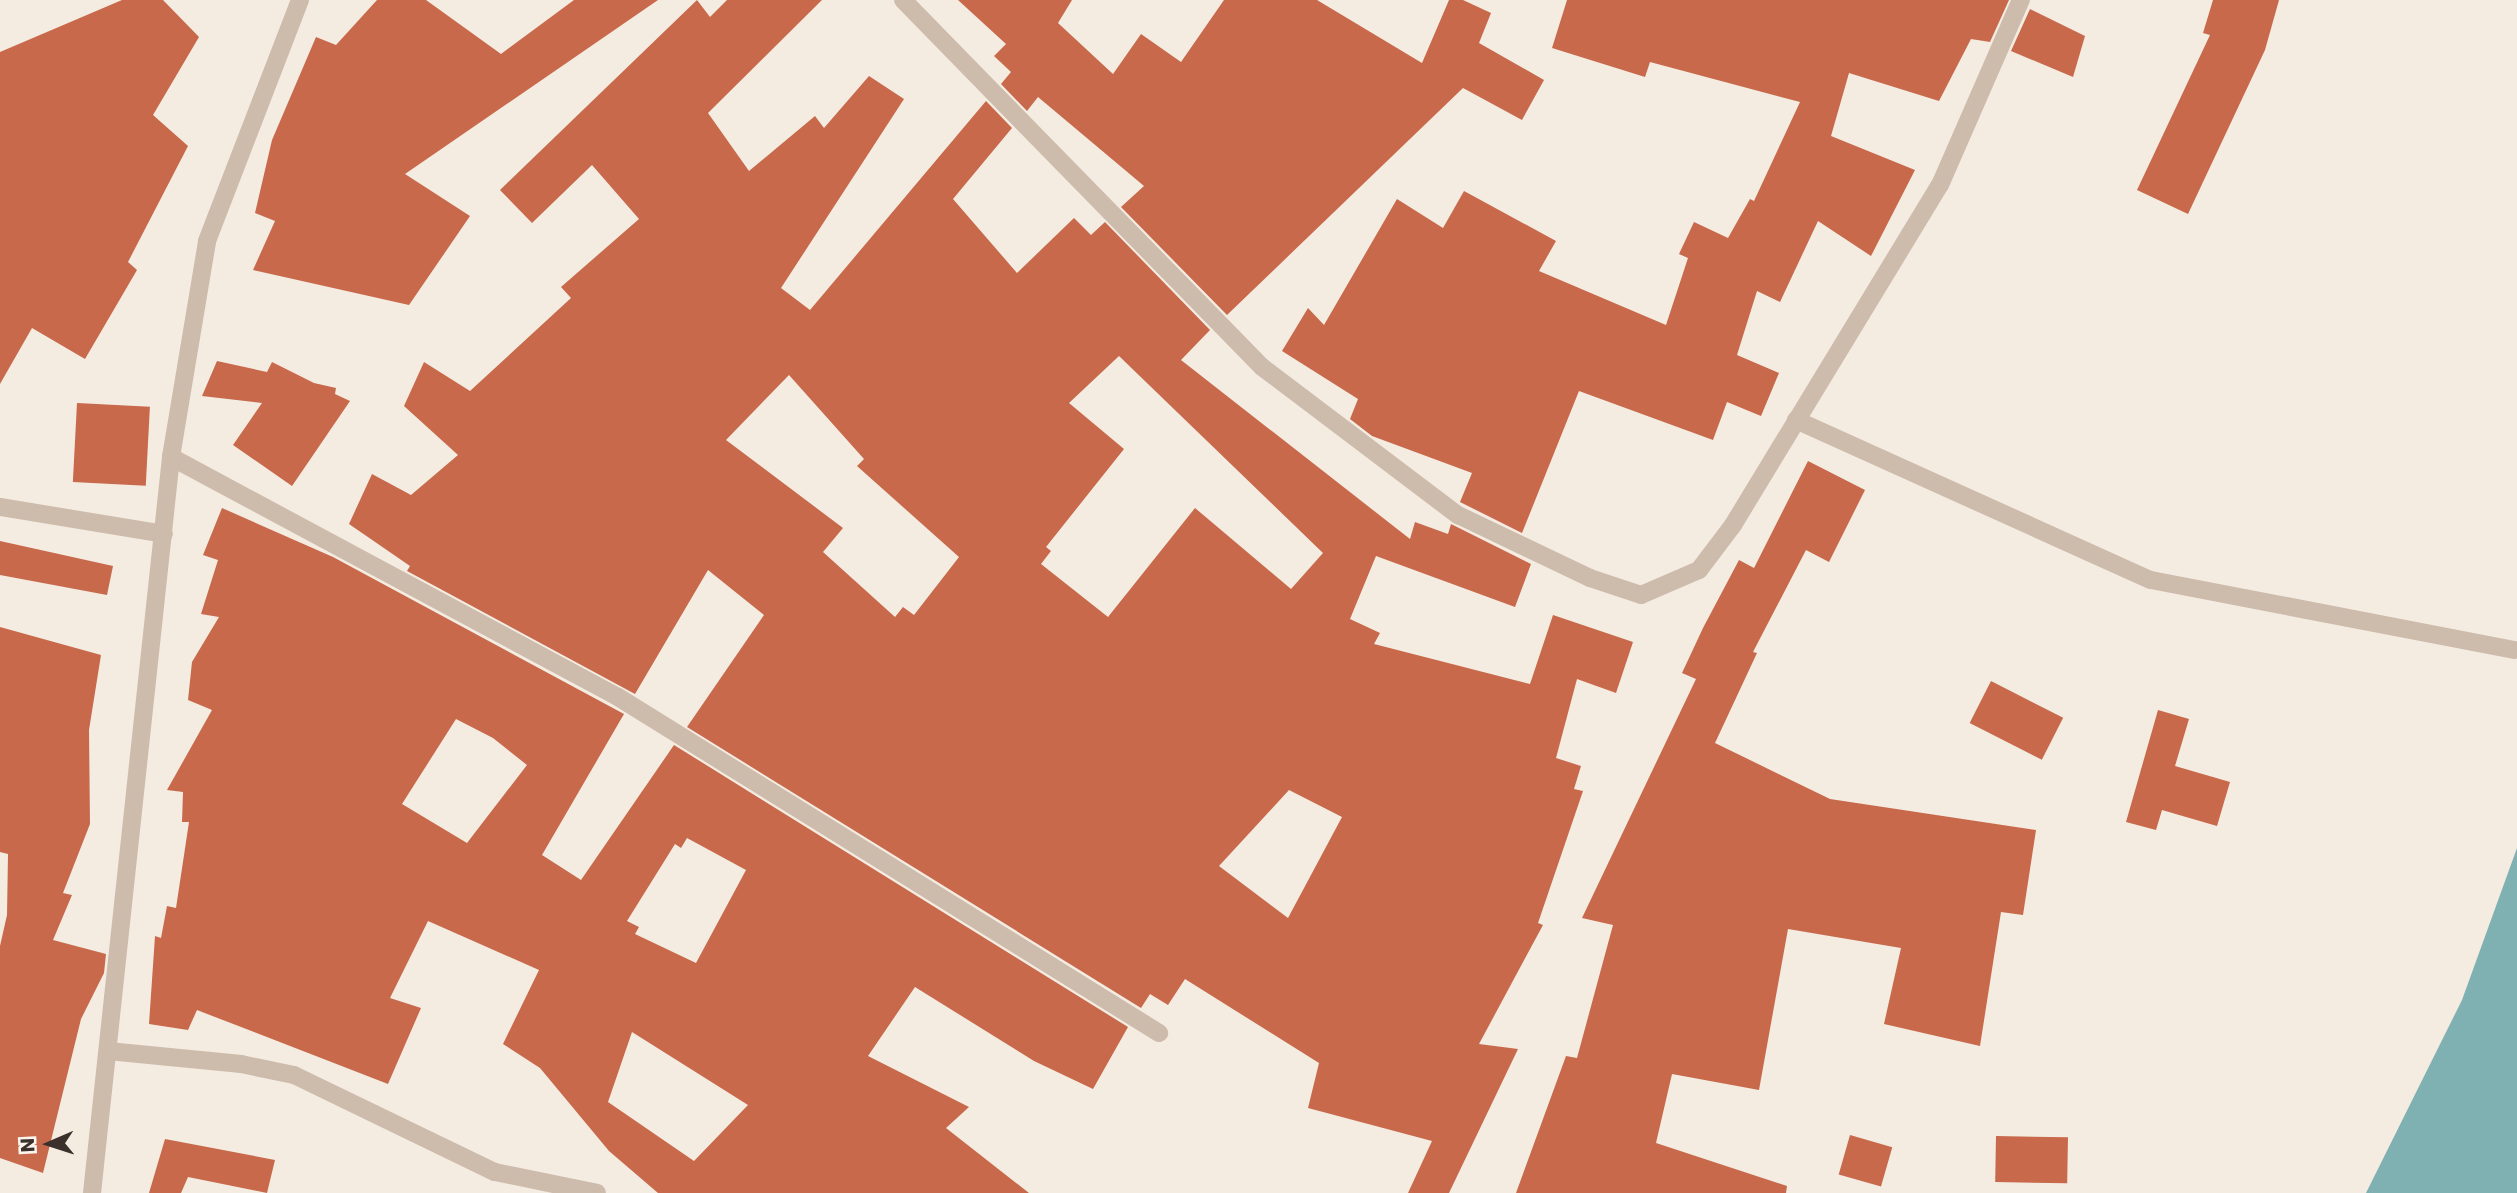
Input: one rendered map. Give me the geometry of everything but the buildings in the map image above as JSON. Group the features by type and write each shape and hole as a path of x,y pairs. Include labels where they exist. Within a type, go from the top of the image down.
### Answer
{"street":[{"path":"92,1193 171,457 207,241 300,0"},
{"path":"903,0 1262,367 1458,514 1590,579 1641,595 1699,570 1732,525 1940,185 2021,0"},
{"path":"1796,420 2151,580 2514,650"},
{"path":"171,457 618,697 1159,1033"},
{"path":"0,507 164,534"},
{"path":"108,1051 241,1064 293,1075 495,1172 597,1193"}],"water":[{"path":"2517,848 2517,1193 2366,1193 2462,1000"}]}
